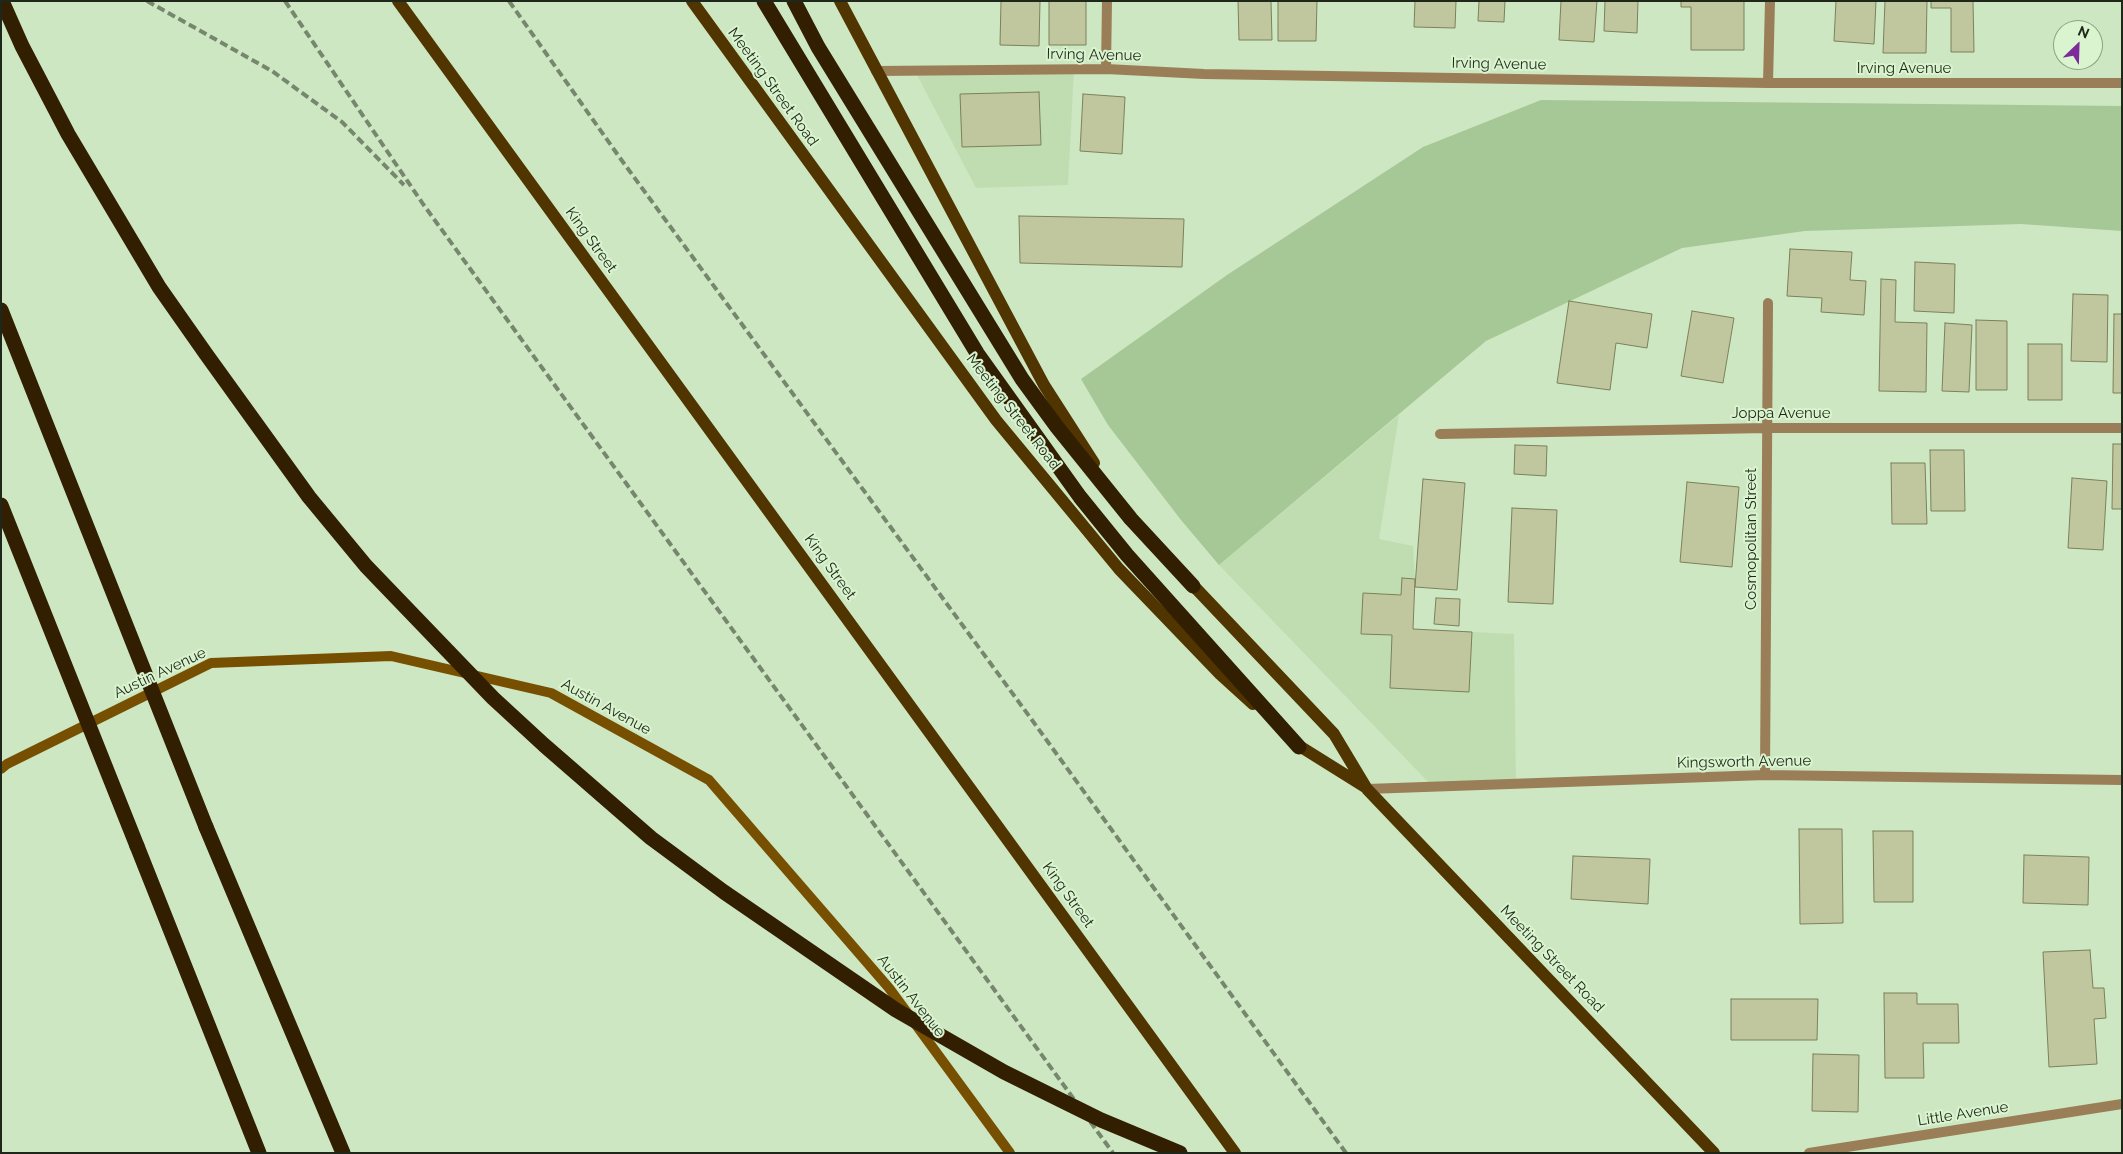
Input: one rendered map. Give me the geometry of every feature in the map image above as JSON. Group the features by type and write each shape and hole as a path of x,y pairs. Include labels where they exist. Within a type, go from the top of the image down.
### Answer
{"highway":[{"path":"2,1 22,46 68,134 159,287 309,497 366,566 493,698 544,745 652,838 732,897 896,1010 1004,1072 1100,1120 1180,1153"},
{"path":"764,1 977,353 1080,497 1127,555 1299,747"},
{"path":"794,1 818,47 1022,379 1057,427 1125,512 1193,586"},
{"path":"1,310 206,827 343,1153"},
{"path":"1,504 259,1153"}],"main road":[{"name":"King Street","path":"398,1 1235,1153"},
{"name":"Meeting Street Road","path":"692,1 996,420 1119,569 1220,674 1299,747 1367,789"},
{"name":"Meeting Street Road","path":"840,1 1039,377 1062,416 1134,518 1193,586 1334,734 1367,789 1714,1153"}],"street":[{"path":"1106,69 1107,1"},
{"path":"1768,83 1770,1"},
{"name":"Irving Avenue","path":"876,71 1106,69 1204,74 1768,83 2122,83"},
{"name":"Cosmopolitan Street","path":"1765,775 1768,303"},
{"name":"Joppa Avenue","path":"1440,434 1767,428 2122,428"},
{"name":"Austin Avenue","path":"1,769 16,759 211,663 391,656 551,693 709,780 889,988 1010,1153"},
{"name":"Kingsworth Avenue","path":"1367,789 1765,775 2122,780"},
{"name":"Little Avenue","path":"1809,1153 2122,1104"}],"shaded area":[{"path":"1074,69 1068,185 976,188 915,71"},
{"path":"1541,100 2122,106 2122,231 2021,224 1805,231 1682,248 1486,341 1219,565 1181,520 1108,425 1081,379 1227,275 1423,147"},
{"path":"1399,415 1379,539 1413,546 1415,579 1413,629 1514,634 1516,784 1432,786 1219,565"}],"building":[{"path":"1001,1 1040,1 1039,46 1000,45"},
{"path":"1049,1 1086,1 1086,45 1049,45"},
{"path":"1238,1 1271,1 1272,40 1239,40"},
{"path":"1278,1 1317,1 1316,41 1278,41"},
{"path":"1415,1 1456,1 1455,28 1414,27"},
{"path":"1479,1 1505,1 1504,22 1478,21"},
{"path":"1561,1 1597,1 1594,42 1559,40"},
{"path":"1605,1 1638,1 1637,33 1604,31"},
{"path":"1681,1 1744,1 1744,50 1691,50 1691,7 1681,7"},
{"path":"1836,1 1876,1 1874,44 1834,41"},
{"path":"1885,1 1927,1 1926,53 1883,53"},
{"path":"1931,1 1973,1 1974,52 1951,52 1951,8 1931,8"},
{"path":"1039,92 1041,145 962,147 960,94"},
{"path":"1083,94 1125,97 1122,154 1080,151"},
{"path":"1019,216 1184,219 1182,267 1020,263"},
{"path":"1790,249 1852,252 1850,280 1866,281 1864,315 1821,312 1822,298 1787,296"},
{"path":"1915,262 1955,264 1954,313 1914,311"},
{"path":"1881,279 1896,280 1895,322 1927,323 1926,392 1879,391"},
{"path":"2073,294 2108,295 2107,362 2071,361"},
{"path":"1569,301 1652,314 1647,348 1616,343 1610,390 1557,383"},
{"path":"1692,311 1734,318 1723,383 1681,376"},
{"path":"2114,314 2122,314 2122,393 2113,393"},
{"path":"1976,320 2007,321 2007,390 1976,390"},
{"path":"1945,323 1972,325 1969,392 1942,391"},
{"path":"2028,344 2062,344 2062,400 2028,400"},
{"path":"2113,444 2122,444 2122,509 2112,509"},
{"path":"1515,445 1547,446 1546,476 1514,474"},
{"path":"1930,450 1964,450 1965,511 1931,511"},
{"path":"1891,463 1925,463 1927,524 1892,524"},
{"path":"2072,478 2107,481 2103,550 2068,548"},
{"path":"1423,479 1465,483 1457,590 1415,587"},
{"path":"1687,482 1739,487 1732,567 1680,562"},
{"path":"1512,508 1557,510 1553,604 1508,602"},
{"path":"1402,578 1415,579 1413,629 1472,632 1469,692 1390,688 1392,635 1361,634 1363,593 1401,595"},
{"path":"1436,598 1460,599 1459,626 1434,624"},
{"path":"1799,829 1842,829 1843,923 1800,924"},
{"path":"1873,831 1913,831 1913,902 1874,902"},
{"path":"2024,855 2089,857 2088,905 2023,903"},
{"path":"1573,856 1650,859 1648,904 1571,899"},
{"path":"2090,950 2093,988 2104,988 2106,1018 2094,1019 2097,1064 2049,1067 2043,952"},
{"path":"1884,993 1917,993 1917,1004 1958,1004 1959,1043 1923,1043 1924,1078 1885,1078"},
{"path":"1731,999 1818,999 1817,1040 1731,1040"},
{"path":"1813,1054 1859,1055 1858,1112 1812,1111"}],"railway":[{"path":"147,1 272,71 342,122 404,185"},
{"path":"285,1 423,204 1113,1153"},
{"path":"509,1 620,158 1032,720 1346,1153"}]}
